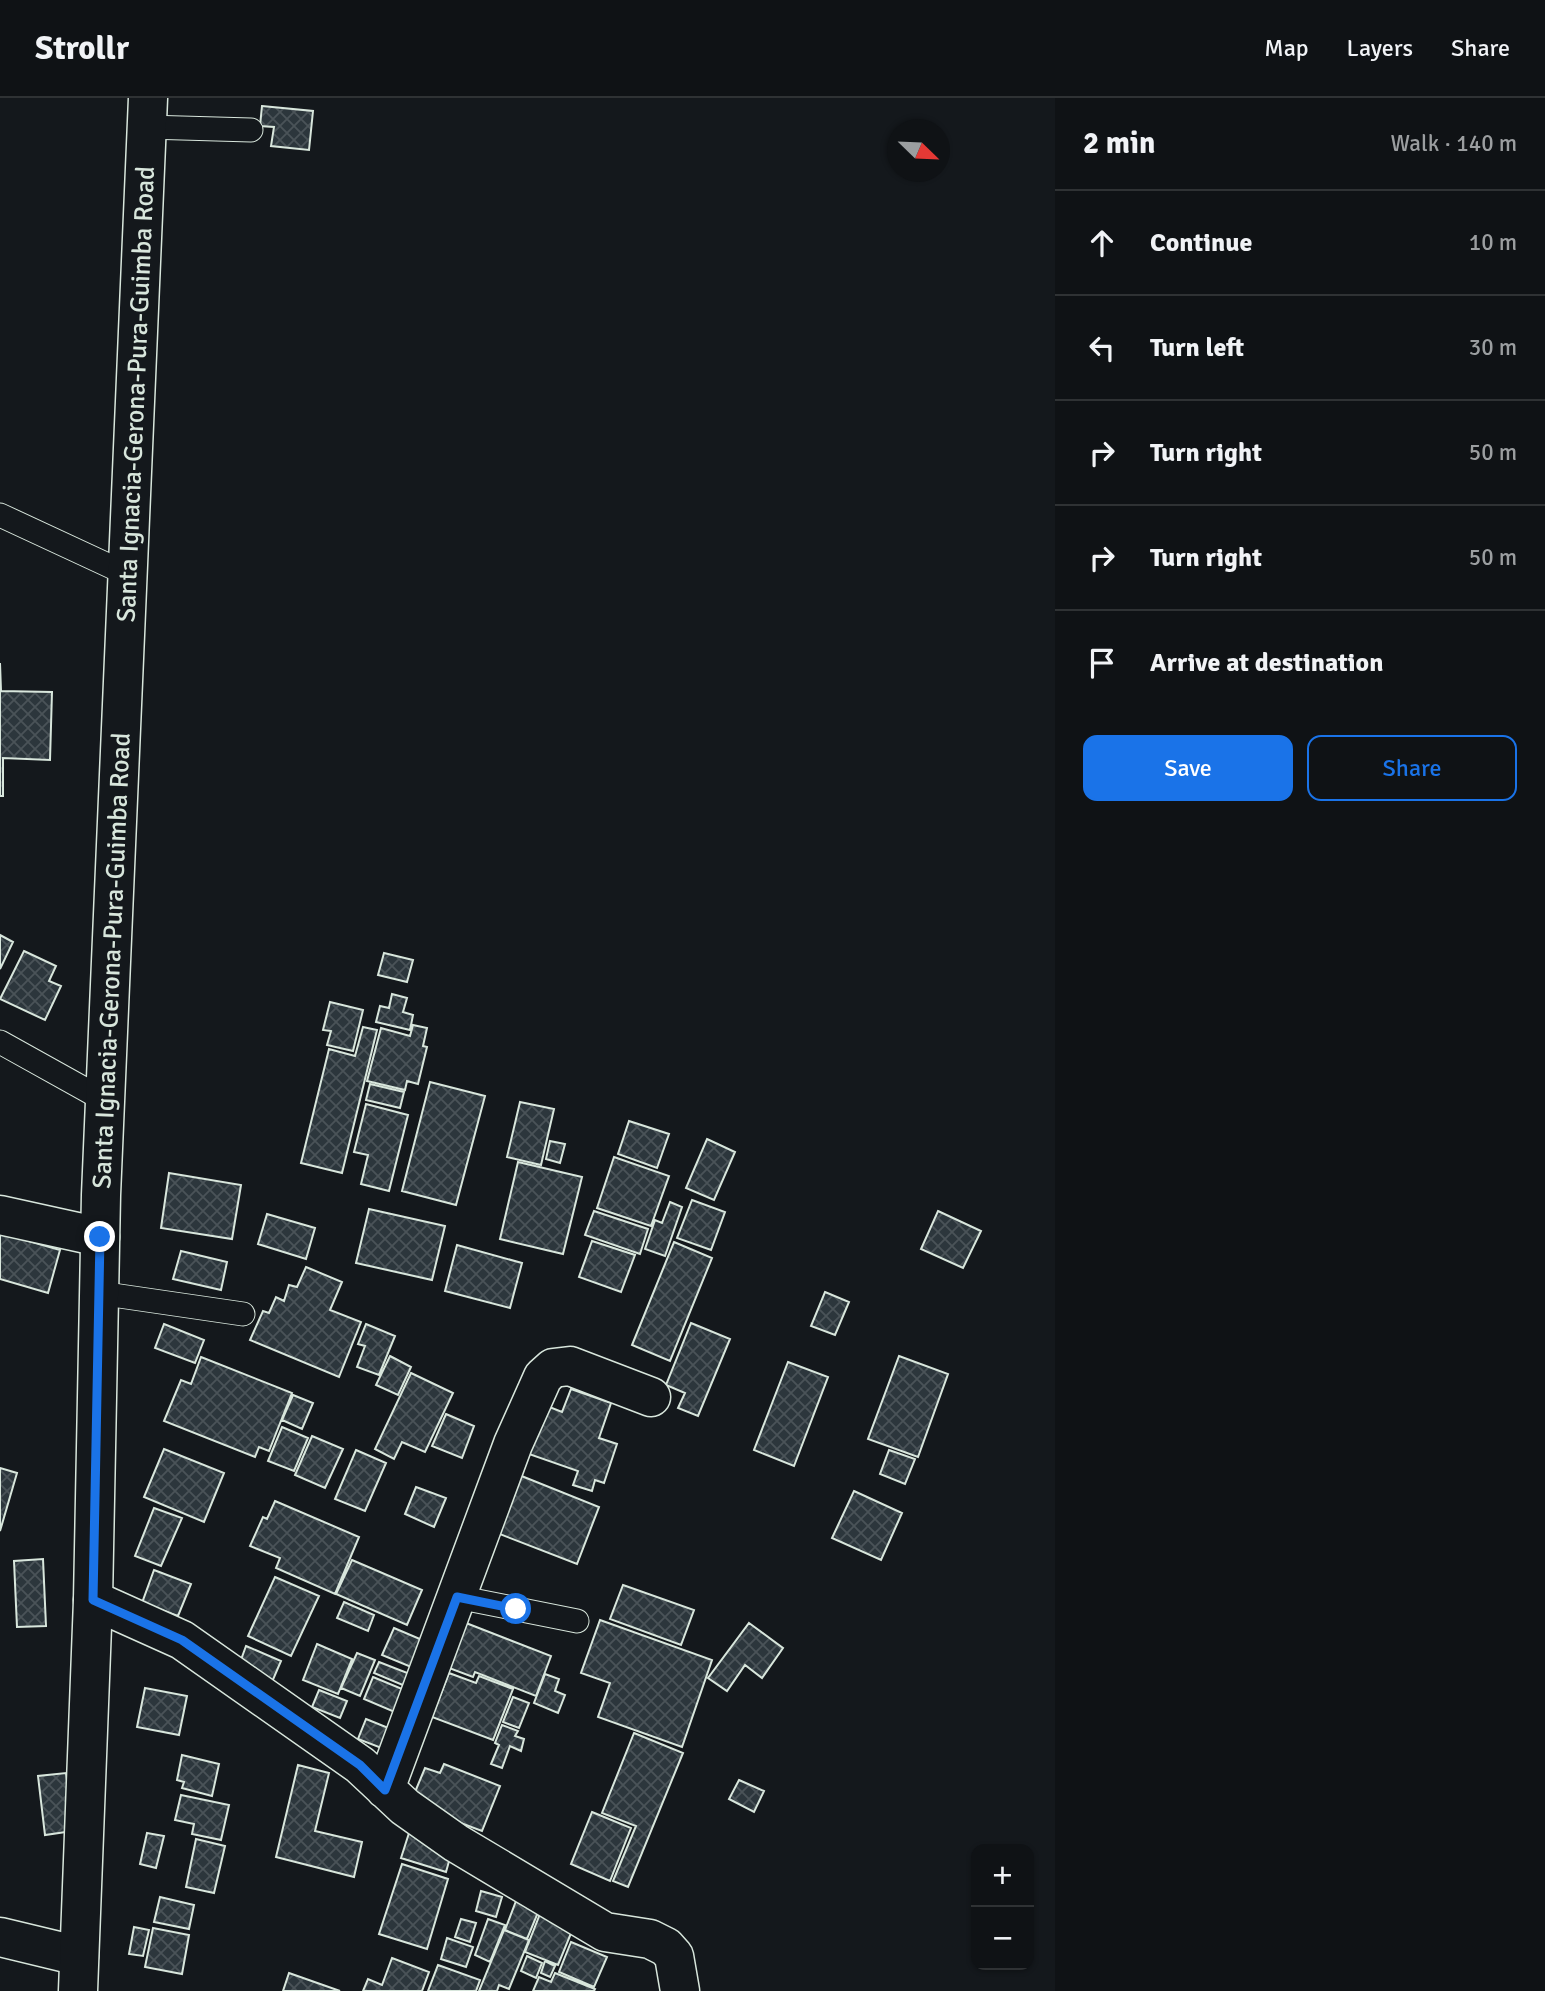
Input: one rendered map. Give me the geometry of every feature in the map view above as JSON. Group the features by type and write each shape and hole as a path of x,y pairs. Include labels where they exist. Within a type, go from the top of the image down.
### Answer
{"main road":[{"name":"Santa Ignacia-Gerona-Pura-Guimba Road","path":"78,1974 93,1600 100,1237 147,112"},
{"path":"0,1215 100,1237"},
{"path":"385,1790 513,1444 544,1377 553,1368 570,1366 651,1397"},
{"path":"93,1600 182,1640 360,1765 385,1790 456,1843 605,1932 650,1939 666,1947 674,1956 680,1991"},
{"path":"0,1937 78,1974"}],"lane":[{"path":"147,112 251,130"},
{"path":"0,515 127,574"},
{"path":"0,1042 106,1101"},
{"path":"99,1293 243,1314"},
{"path":"457,1597 577,1621"}],"building":[{"path":"262,106 313,111 309,150 271,146 274,127 260,126"},
{"path":"0,663 1,691 52,692 50,760 3,758 3,796 0,796"},
{"path":"0,935 13,942 0,969"},
{"path":"24,951 56,966 49,981 61,986 45,1020 0,999"},
{"path":"384,953 413,960 407,982 378,975"},
{"path":"392,994 407,998 403,1012 413,1015 410,1030 376,1022 380,1006 389,1008"},
{"path":"330,1002 363,1010 353,1051 327,1045 331,1031 323,1030"},
{"path":"413,1025 427,1028 423,1046 427,1047 418,1084 407,1081 405,1090 367,1081 381,1028 410,1036"},
{"path":"363,1027 377,1030 342,1173 301,1163 329,1049 355,1056"},
{"path":"430,1082 485,1096 456,1205 402,1191"},
{"path":"370,1084 404,1092 400,1108 366,1100"},
{"path":"520,1102 554,1109 541,1165 507,1157"},
{"path":"366,1104 408,1115 389,1191 361,1184 368,1155 354,1152"},
{"path":"629,1121 669,1134 657,1168 618,1154"},
{"path":"707,1139 735,1152 714,1200 686,1188"},
{"path":"550,1141 565,1144 560,1163 546,1159"},
{"path":"614,1157 669,1176 651,1226 597,1208"},
{"path":"518,1162 582,1177 563,1254 500,1239"},
{"path":"169,1173 241,1185 232,1239 161,1228"},
{"path":"692,1200 725,1212 711,1250 677,1238"},
{"path":"670,1202 682,1207 665,1256 645,1249 655,1220 662,1223"},
{"path":"369,1209 445,1226 432,1280 356,1263"},
{"path":"594,1211 648,1229 640,1254 585,1235"},
{"path":"938,1211 981,1231 963,1268 921,1249"},
{"path":"267,1214 315,1228 306,1259 258,1244"},
{"path":"0,1233 60,1250 48,1293 0,1279"},
{"path":"592,1241 635,1255 621,1292 579,1277"},
{"path":"674,1242 712,1258 670,1361 632,1345"},
{"path":"457,1245 522,1263 510,1308 445,1291"},
{"path":"181,1251 227,1262 221,1290 173,1279"},
{"path":"306,1267 342,1282 330,1310 361,1322 339,1377 250,1340 263,1311 269,1313 276,1297 284,1301 289,1285 297,1287"},
{"path":"825,1292 849,1302 835,1335 811,1326"},
{"path":"691,1323 730,1339 698,1416 678,1408 685,1393 666,1385"},
{"path":"164,1324 204,1340 195,1363 155,1348"},
{"path":"366,1324 395,1336 379,1375 357,1367 365,1346 358,1344"},
{"path":"390,1356 411,1367 398,1395 376,1385"},
{"path":"899,1356 948,1374 918,1457 868,1439"},
{"path":"201,1357 292,1393 269,1451 259,1447 255,1457 164,1421 181,1380 191,1384"},
{"path":"788,1362 828,1377 794,1466 754,1450"},
{"path":"411,1373 453,1393 425,1452 402,1442 394,1459 375,1449"},
{"path":"571,1389 611,1403 599,1438 617,1444 604,1483 595,1480 592,1491 573,1485 578,1471 526,1453 547,1406 562,1412"},
{"path":"293,1395 313,1403 302,1429 282,1420"},
{"path":"446,1414 474,1426 462,1458 432,1446"},
{"path":"282,1427 308,1438 294,1471 268,1461"},
{"path":"312,1436 343,1449 325,1488 295,1475"},
{"path":"164,1449 224,1473 204,1522 144,1497"},
{"path":"356,1450 386,1463 365,1511 335,1499"},
{"path":"889,1450 915,1459 905,1484 880,1474"},
{"path":"0,1468 17,1473 0,1531"},
{"path":"514,1473 599,1507 577,1564 492,1531"},
{"path":"416,1487 446,1498 434,1527 405,1514"},
{"path":"854,1491 902,1513 881,1560 832,1538"},
{"path":"275,1501 359,1537 335,1594 276,1568 280,1558 250,1546 263,1517 267,1519"},
{"path":"154,1508 182,1518 161,1566 135,1556"},
{"path":"43,1559 46,1626 17,1627 14,1561"},
{"path":"352,1560 422,1590 407,1625 336,1594"},
{"path":"154,1570 191,1584 178,1616 142,1603"},
{"path":"275,1577 319,1596 291,1656 248,1636"},
{"path":"623,1585 694,1610 681,1645 610,1619"},
{"path":"344,1602 374,1615 368,1631 337,1618"},
{"path":"600,1620 712,1660 682,1747 598,1717 610,1683 581,1673"},
{"path":"466,1623 551,1656 536,1696 475,1672 473,1677 449,1668"},
{"path":"749,1623 783,1648 762,1678 745,1665 727,1691 708,1678"},
{"path":"394,1628 427,1642 416,1669 382,1655"},
{"path":"317,1644 352,1659 338,1694 303,1680"},
{"path":"246,1646 281,1661 272,1682 238,1668"},
{"path":"357,1653 375,1660 360,1696 341,1688"},
{"path":"379,1662 410,1674 405,1686 374,1673"},
{"path":"449,1673 476,1683 479,1676 513,1689 493,1740 432,1717"},
{"path":"545,1674 559,1679 555,1691 565,1695 558,1713 534,1703"},
{"path":"373,1677 407,1691 397,1713 364,1699"},
{"path":"145,1688 187,1696 179,1735 137,1727"},
{"path":"319,1690 347,1701 340,1718 312,1707"},
{"path":"513,1697 529,1703 519,1728 503,1722"},
{"path":"366,1719 391,1729 384,1749 358,1739"},
{"path":"502,1725 518,1731 515,1736 524,1739 521,1751 510,1746 502,1768 491,1764 499,1745 495,1743"},
{"path":"634,1733 683,1753 628,1887 613,1881 636,1826 602,1813"},
{"path":"182,1755 219,1764 212,1796 182,1788 184,1782 177,1780"},
{"path":"444,1764 500,1786 482,1831 410,1804 425,1768 440,1773"},
{"path":"298,1765 329,1773 315,1831 362,1842 354,1877 276,1857"},
{"path":"66,1773 73,1831 45,1835 38,1776"},
{"path":"739,1780 764,1791 754,1812 729,1799"},
{"path":"181,1795 229,1805 221,1840 192,1834 194,1824 175,1820"},
{"path":"592,1812 631,1828 610,1881 571,1864"},
{"path":"147,1833 164,1836 156,1868 140,1864"},
{"path":"409,1833 453,1847 446,1872 401,1858"},
{"path":"196,1839 225,1846 214,1893 186,1887"},
{"path":"402,1864 448,1879 427,1949 379,1934"},
{"path":"481,1891 502,1897 496,1917 476,1911"},
{"path":"160,1897 194,1905 189,1929 154,1922"},
{"path":"516,1901 539,1910 527,1939 505,1930"},
{"path":"540,1914 574,1926 558,1965 525,1952"},
{"path":"461,1919 476,1923 470,1942 455,1937"},
{"path":"488,1919 505,1925 490,1962 475,1955"},
{"path":"134,1927 149,1930 143,1956 129,1954"},
{"path":"153,1928 189,1935 182,1974 145,1967"},
{"path":"504,1930 529,1940 509,1989 499,1985 497,1991 479,1991"},
{"path":"447,1938 473,1947 466,1967 441,1959"},
{"path":"571,1942 607,1957 594,1987 559,1972"},
{"path":"527,1956 542,1963 536,1978 521,1971"},
{"path":"392,1958 429,1972 422,1991 363,1991 368,1979 382,1985"},
{"path":"545,1961 555,1966 550,1977 541,1973"},
{"path":"438,1965 480,1980 476,1991 428,1991"},
{"path":"289,1973 340,1991 283,1991"},
{"path":"555,1973 595,1989 533,1991 539,1977 551,1982"}],"route":[{"path":"100,1237 93,1600 182,1640 360,1765 385,1790 457,1597 516,1609"}]}
